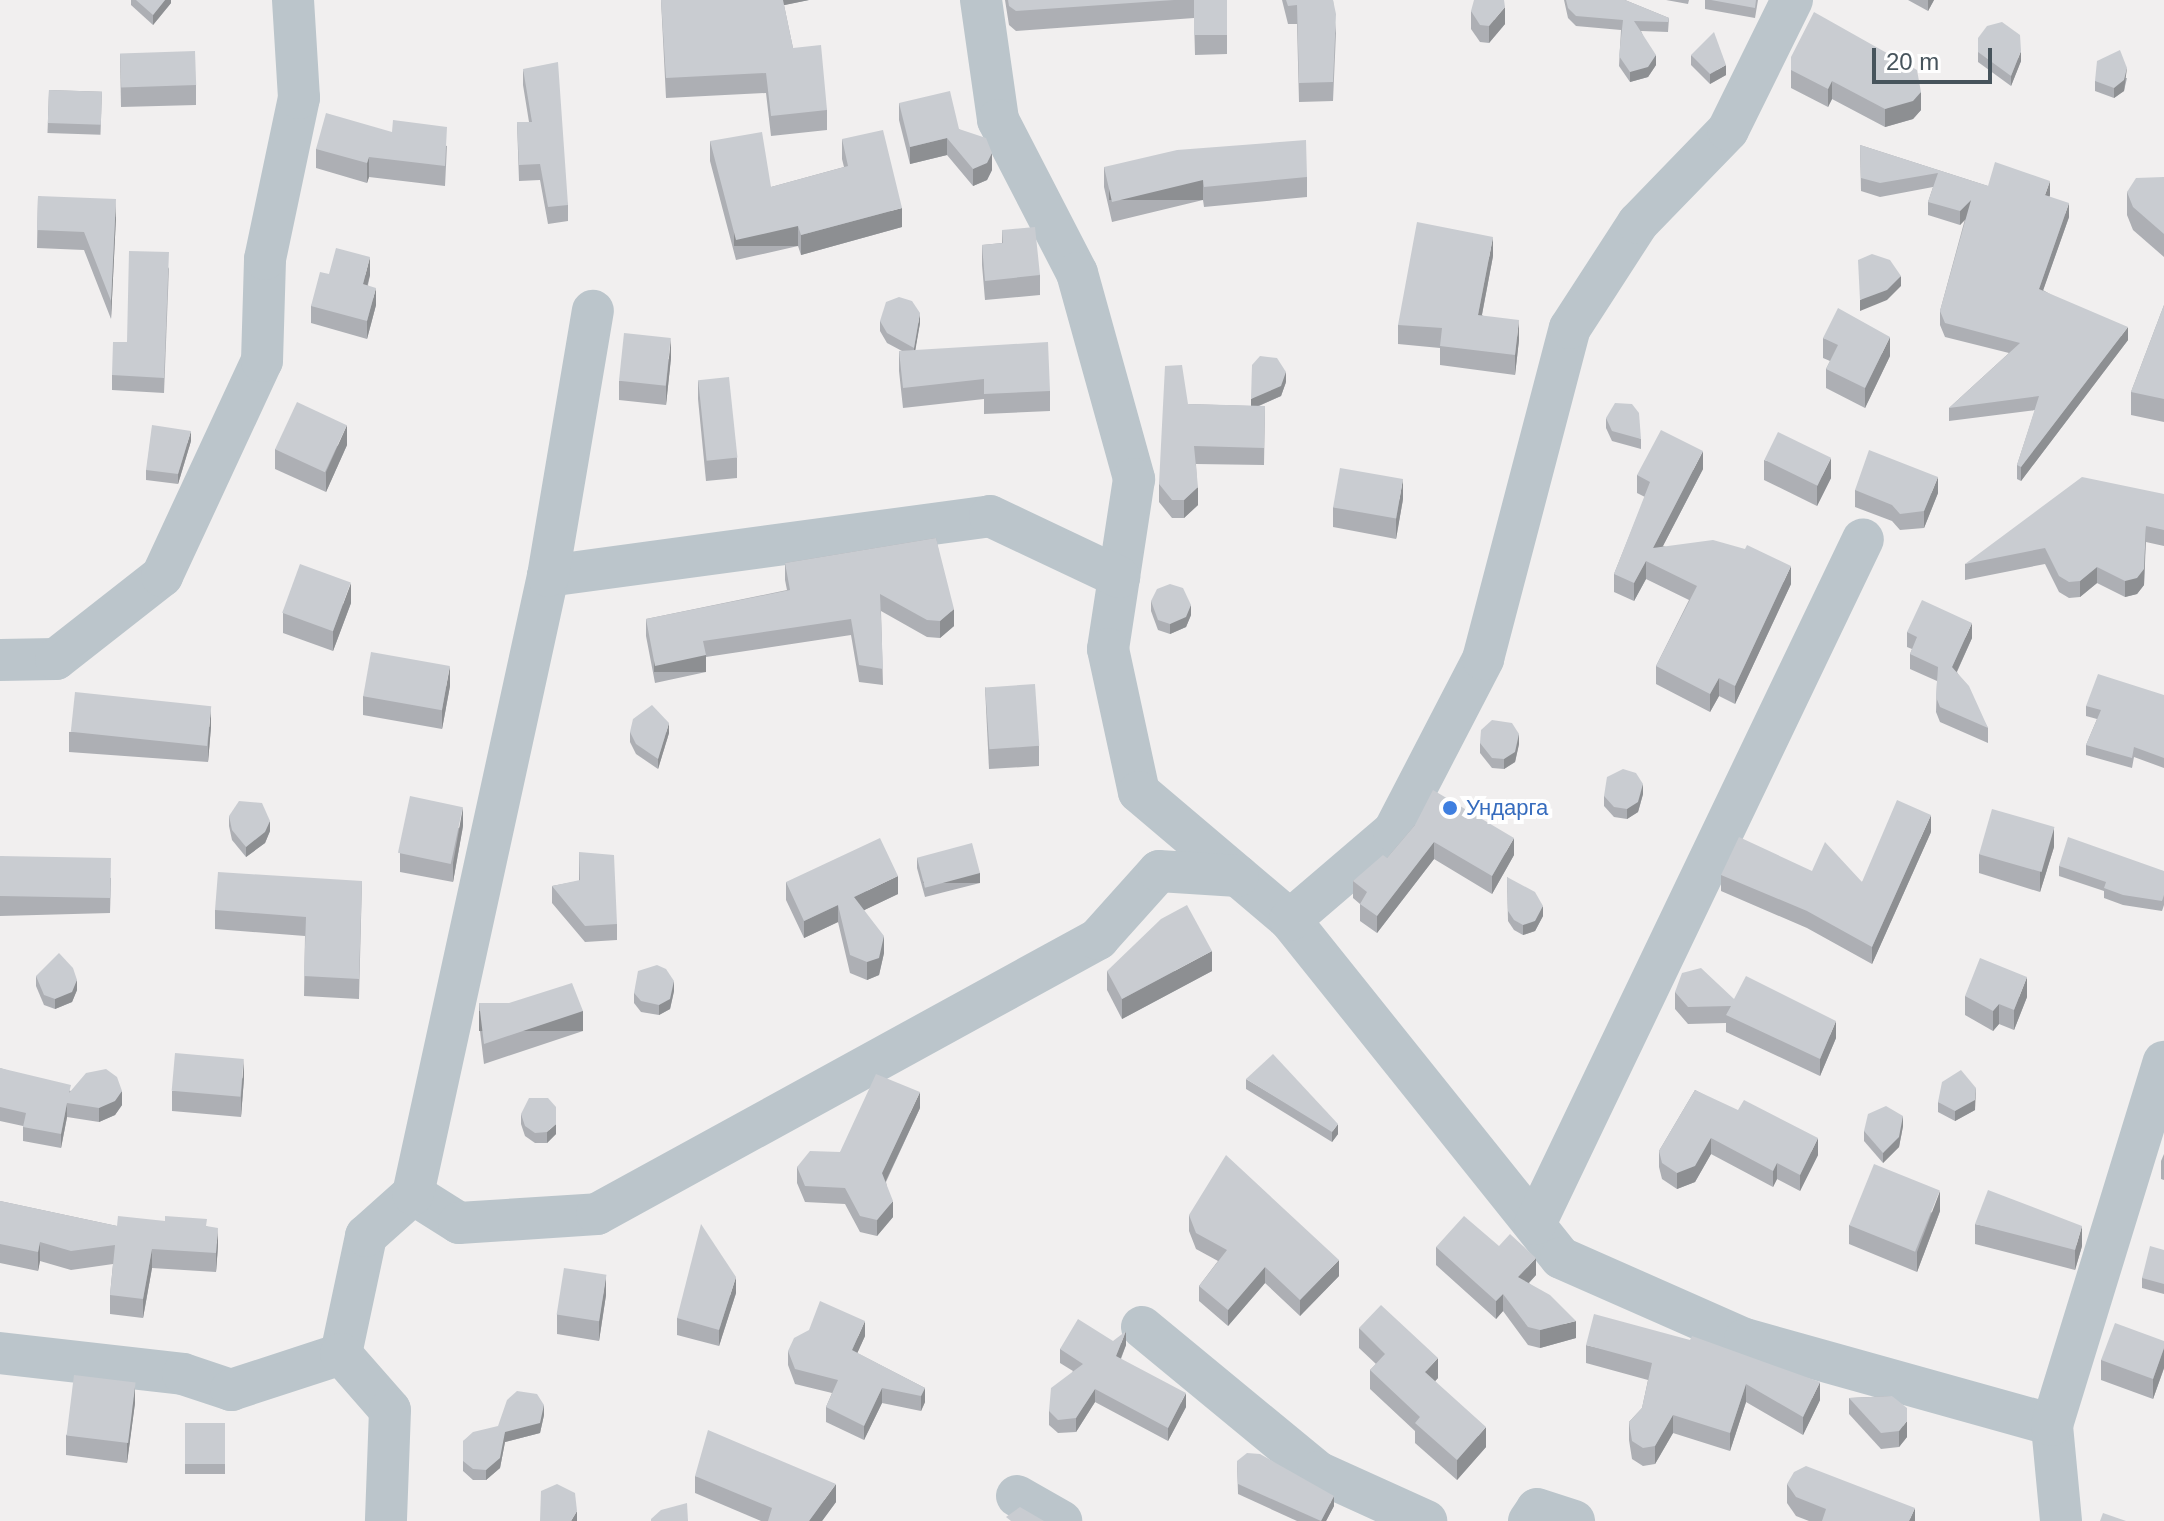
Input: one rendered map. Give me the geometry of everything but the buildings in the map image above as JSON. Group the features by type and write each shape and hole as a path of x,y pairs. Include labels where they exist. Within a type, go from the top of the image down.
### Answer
{"street":[{"path":"0,660 56,659 162,576 262,361 265,259 299,98 293,0"},
{"path":"981,0 998,120 1077,273 1134,479 1108,649 1139,792 1290,920 1561,1258 1745,1339 2052,1425"},
{"path":"1290,920 1394,831 1483,659 1570,328 1638,223 1728,130 1792,0"},
{"path":"341,1354 366,1236 413,1194 548,576 593,311"},
{"path":"548,576 990,516 1119,577"},
{"path":"1535,1224 1863,539"},
{"path":"413,1194 459,1223 597,1214 1098,939 1159,871 1238,876"},
{"path":"2061,1521 2052,1425 2164,1062"},
{"path":"1142,1327 1318,1472 1426,1521"},
{"path":"0,1353 183,1374 231,1390 341,1354"},
{"path":"341,1354 390,1410 386,1521"},
{"path":"1017,1496 1061,1521"},
{"path":"1529,1521 1537,1509 1574,1521"}],"place":[{"name":"Ундарга","path":"1450,808"}]}
